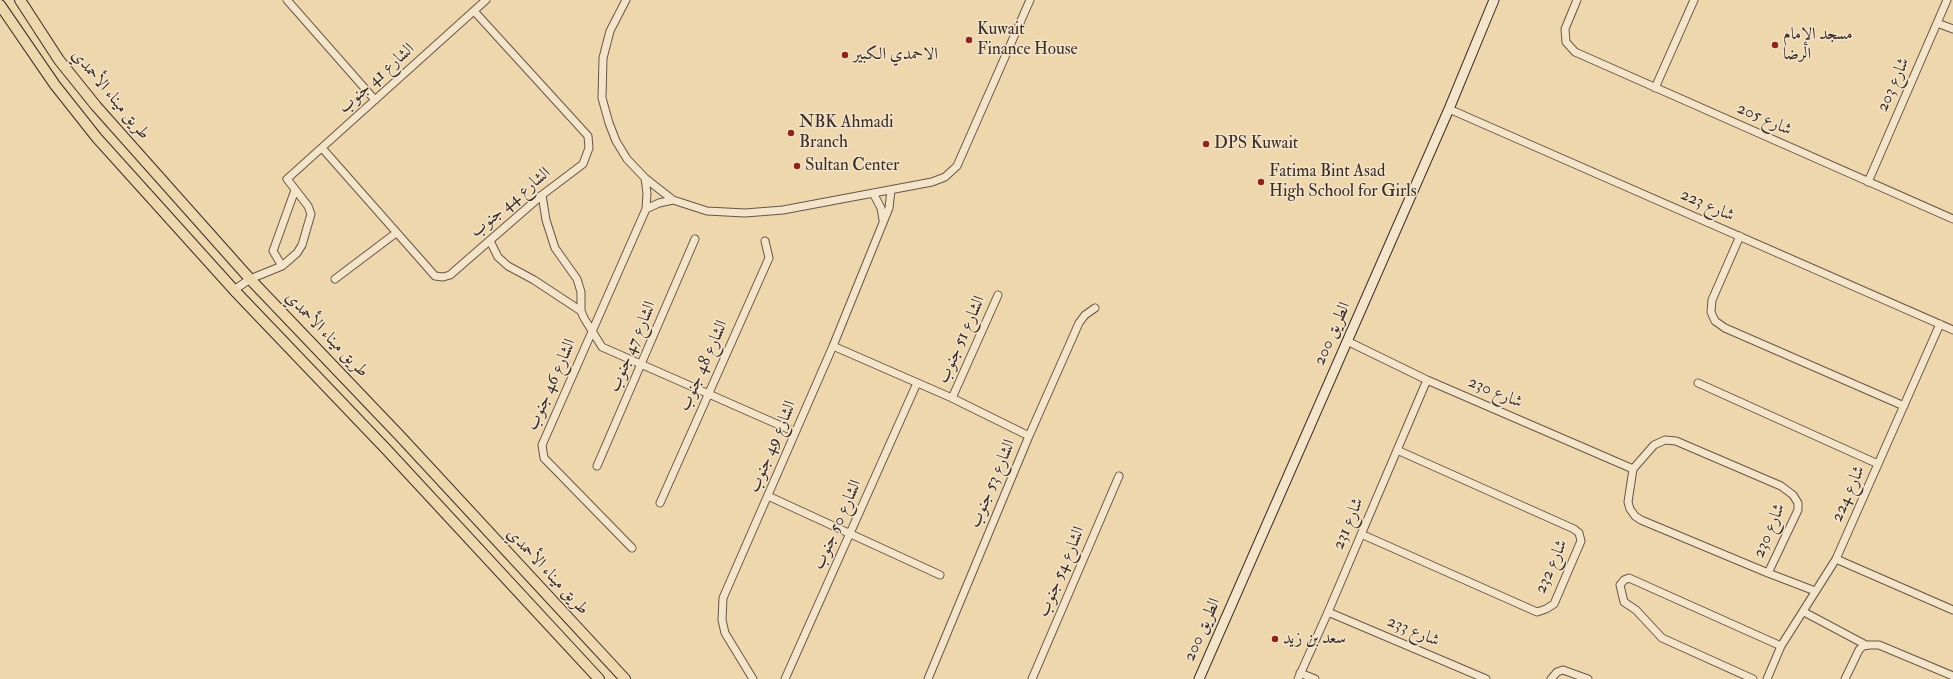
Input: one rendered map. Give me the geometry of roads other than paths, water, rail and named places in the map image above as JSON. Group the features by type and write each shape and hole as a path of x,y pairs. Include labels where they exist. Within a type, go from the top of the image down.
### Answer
{"main road":[{"name":"طريق ميناء الأحمدي","path":"20,0 59,60 96,106 250,279 399,435 625,679"},
{"name":"الطريق 200","path":"1199,679 1449,109 1494,0"},
{"name":"طريق ميناء الأحمدي","path":"0,5 55,85 97,138 234,290 386,449 599,679"}],"street":[{"path":"287,0 375,100"},
{"name":"الشارع 41 جنوب","path":"295,190 287,179 486,0"},
{"path":"626,0 610,31 602,58 602,98 608,123 616,141 627,159 645,178 672,200 707,211 745,213 783,210 932,182 944,177 957,166 1030,0"},
{"name":"شارع 205","path":"1577,0 1565,29 1566,42 1575,52 1868,182 1953,218"},
{"path":"1655,88 1694,0"},
{"name":"شارع 203","path":"1868,182 1947,0"},
{"name":"الشارع 44 جنوب","path":"322,148 435,276 443,277 450,275 542,195 583,164 590,148 588,136 474,11"},
{"path":"1937,23 1953,29"},
{"name":"شارع 223","path":"1449,109 1953,330"},
{"name":"الشارع 46 جنوب","path":"632,548 544,458 542,445 646,209 647,193 645,178"},
{"path":"282,266 273,251 295,190"},
{"path":"234,290 250,279 282,266 297,253 302,245 311,214 308,206 295,190"},
{"name":"الشارع 49 جنوب","path":"753,679 725,633 722,620 724,598 833,346 889,208 891,190"},
{"path":"876,192 881,208 882,224"},
{"path":"542,195 546,220 555,248 577,279 581,292 581,311"},
{"path":"646,209 658,203 672,200"},
{"path":"336,279 396,232"},
{"path":"1740,236 1712,300 1712,315 1718,324 1904,406"},
{"name":"الشارع 47 جنوب","path":"597,466 642,366 695,239"},
{"path":"490,241 498,257 508,266 534,280 581,311 602,347 642,366 795,432"},
{"name":"الشارع 48 جنوب","path":"660,503 769,258 765,241"},
{"name":"الشارع 51 جنوب","path":"952,398 998,295"},
{"name":"الشارع 53 جنوب","path":"928,679 1029,436 1079,323 1085,315 1095,308"},
{"name":"شارع 224","path":"1767,679 1781,646 1804,612 1815,591 1836,559 1940,324"},
{"name":"شارع 230","path":"1347,341 1427,380 1633,469"},
{"path":"833,346 952,398 1029,436"},
{"name":"شارع 231","path":"1299,676 1328,612 1427,380"},
{"name":"الشارع 50 جنوب","path":"785,679 917,383"},
{"path":"1698,383 1878,464"},
{"name":"شارع 230","path":"1768,573 1798,510 1798,503 1789,491 1781,486 1672,440 1657,442 1633,469 1628,502 1630,510 1635,516 1768,573 1815,591"},
{"name":"شارع 232","path":"1361,534 1537,612 1554,604 1581,541 1579,533 1574,529 1397,450"},
{"name":"الشارع 54 جنوب","path":"1032,679 1119,476"},
{"path":"768,496 940,575"},
{"path":"1836,559 1953,610"},
{"path":"1753,679 1662,638 1636,610 1624,602 1620,585 1624,580 1629,578 1781,646"},
{"name":"شارع 233","path":"1328,612 1486,679"},
{"path":"1804,612 1866,645 1879,645 1953,676"},
{"path":"1845,679 1859,650 1866,645"},
{"path":"1551,679 1557,672 1563,670 1588,679"},
{"path":"1299,676 1315,679"}],"place":[{"name":"Kuwait Finance House","path":"969,40"},
{"name":"مسجد الإمام الرضا","path":"1775,45"},
{"name":"الاحمدي الكبير","path":"845,55"},
{"name":"NBK Ahmadi Branch","path":"791,133"},
{"name":"DPS Kuwait","path":"1206,144"},
{"name":"Sultan Center","path":"797,166"},
{"name":"Fatima Bint Asad High School for Girls","path":"1261,182"},
{"name":"سعد بن زيد","path":"1275,639"}]}
